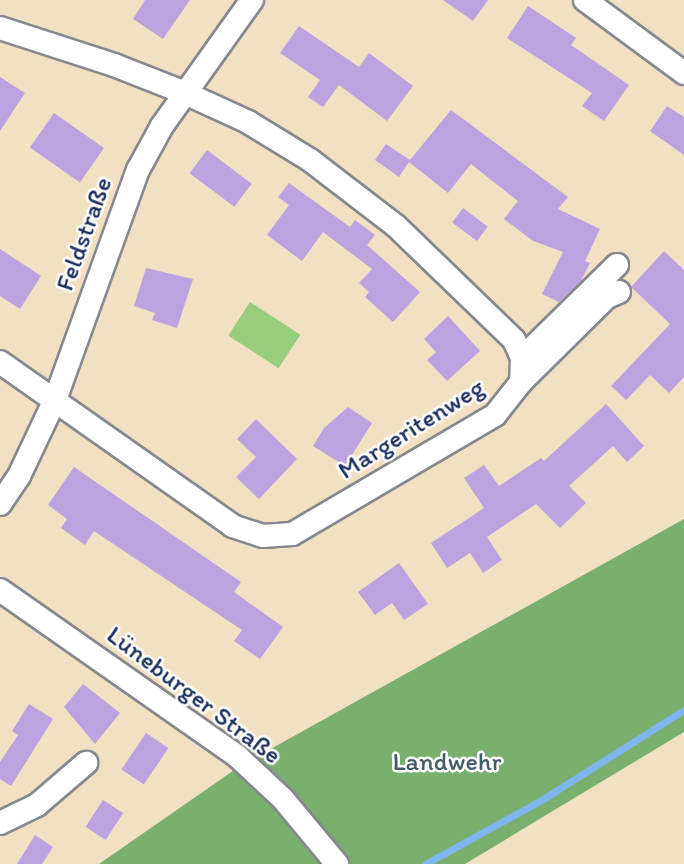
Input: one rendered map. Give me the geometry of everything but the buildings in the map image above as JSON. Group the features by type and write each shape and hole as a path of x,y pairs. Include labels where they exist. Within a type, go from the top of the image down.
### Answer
{"street":[{"name":"Feldstraße","path":"0,504 19,476 55,400 138,170 185,93 252,0"},
{"path":"585,0 684,73"},
{"path":"0,28 114,65 185,93 248,122 358,194 514,340 522,358 617,265"},
{"path":"521,382 607,297 619,292"},
{"name":"Margeritenweg","path":"0,362 233,526 263,536 292,534 429,456 495,415 521,382 522,358"},
{"name":"Lüneburger Straße","path":"0,590 237,756 283,798 337,864"},
{"path":"0,824 37,805 86,763"}],"green space":[{"path":"250,302 300,335 279,368 228,336"},
{"name":"Landwehr","path":"684,519 684,732 465,864 99,864 240,766"}],"waterway":[{"path":"425,864 543,799 684,710"}]}
